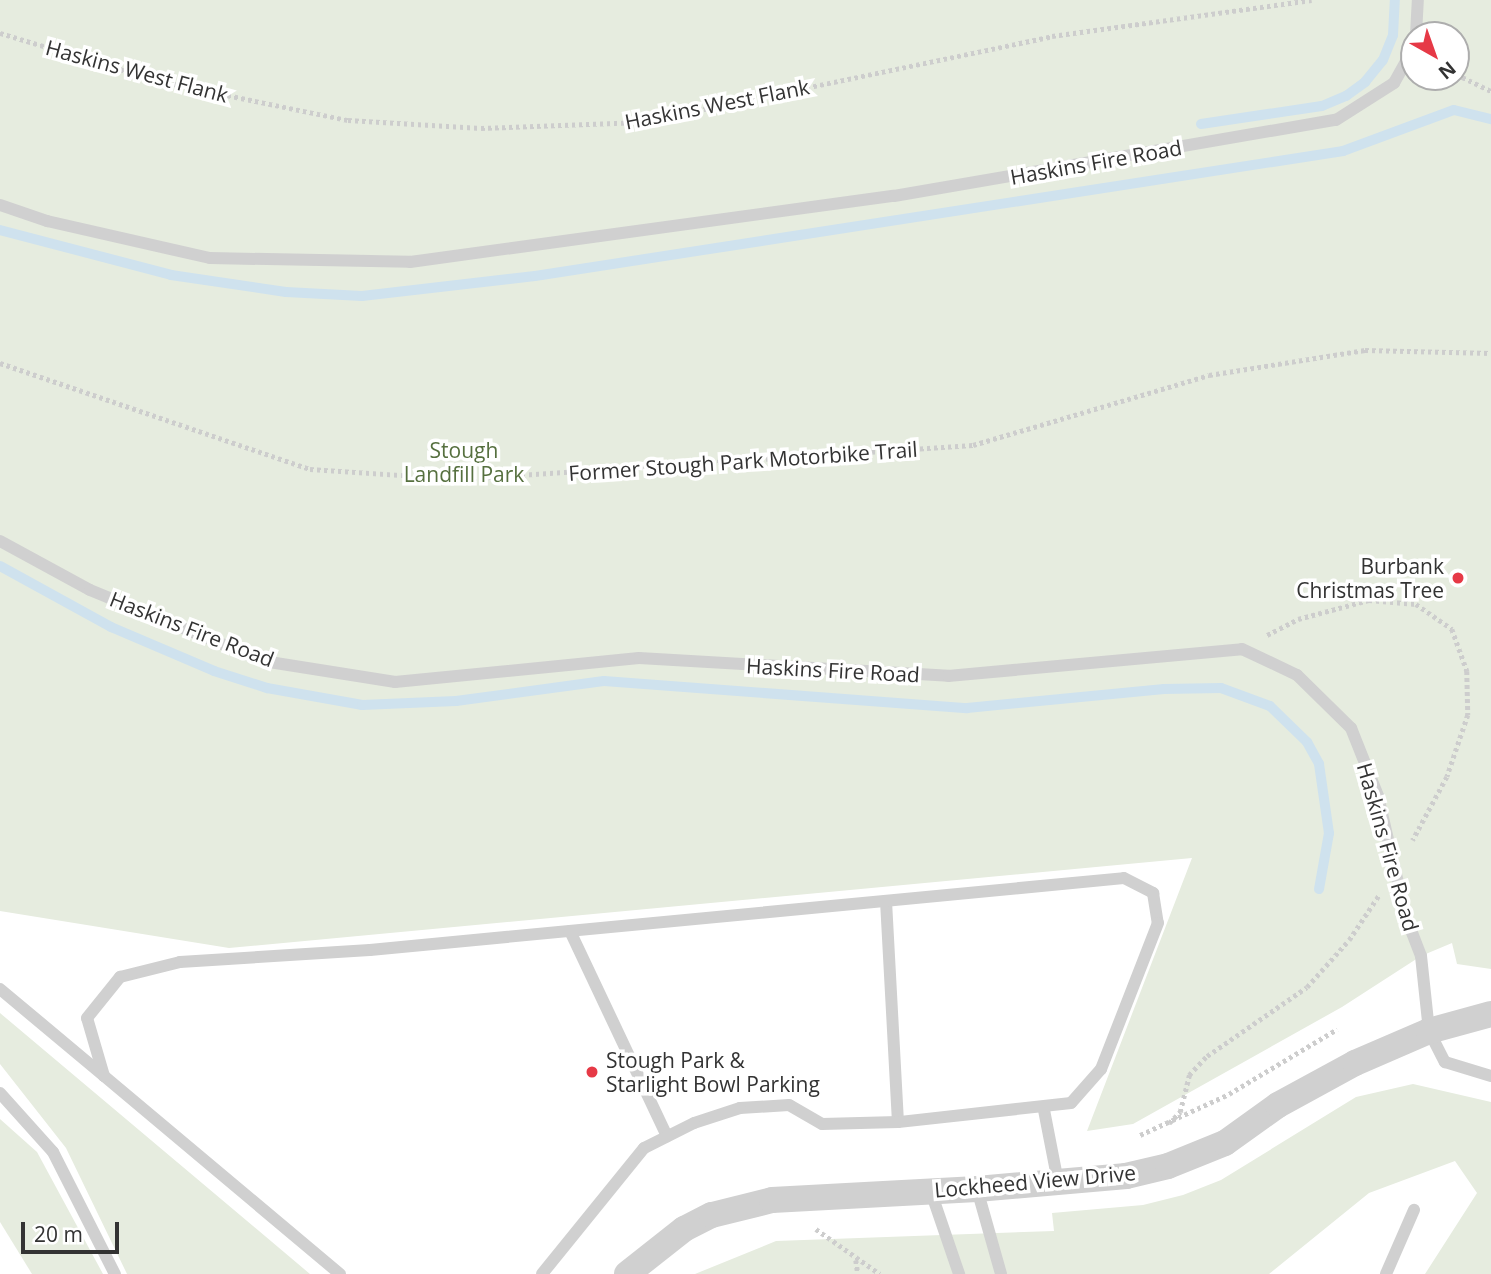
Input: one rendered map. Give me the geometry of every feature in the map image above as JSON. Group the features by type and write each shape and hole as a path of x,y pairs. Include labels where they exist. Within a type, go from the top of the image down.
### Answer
{"street":[{"name":"Lockheed View Drive","path":"627,1274 684,1229 712,1215 772,1200 977,1189 1126,1176 1225,1143 1314,1083 1429,1031 1491,1014"}],"lane":[{"path":"1417,21 1418,0"},
{"name":"Haskins Fire Road","path":"0,205 47,221 210,258 410,262 894,196 1336,120 1394,83 1400,72"},
{"name":"Haskins Fire Road","path":"0,541 90,590 263,660 395,682 639,658 948,676 1242,649 1297,675 1350,728 1378,796 1406,917 1421,956 1429,1031"},
{"path":"104,1076 87,1018 120,977 180,962 570,931 1124,878 1153,893 1158,923 1101,1069 1071,1103 1044,1110 898,1122 822,1124 789,1105 740,1108 667,1136 644,1148 605,1202 542,1274"},
{"path":"886,901 898,1122"},
{"path":"570,931 667,1136"},
{"path":"0,989 340,1274"},
{"path":"1429,1031 1445,1062 1491,1076"},
{"path":"0,1093 52,1152 115,1274"},
{"path":"1044,1110 1058,1182"},
{"path":"977,1189 1001,1274"},
{"path":"932,1192 959,1274"},
{"path":"1386,1274 1414,1210"}],"path":[{"name":"Haskins West Flank","path":"0,33 159,81 348,120 481,128 642,122 1052,36 1312,0"},
{"path":"1470,81 1491,91"},
{"name":"Former Stough Park Motorbike Trail","path":"0,363 310,469 459,479 973,445 1209,375 1365,350 1491,353"},
{"path":"1140,1135 1229,1094 1337,1029"},
{"path":"1170,1123 1180,1112 1189,1075 1207,1056"},
{"path":"816,1229 880,1274"},
{"path":"856,1259 858,1274"}],"green space":[{"name":"Stough Landfill Park","path":"0,0 1491,0 1491,969 1457,964 1452,943 1421,956 1342,1007 1133,1124 1087,1131 1192,858 229,948 0,911"},
{"path":"0,1013 310,1274 127,1274 66,1148 0,1064"},
{"path":"1413,1084 1491,1102 1491,1274 1425,1274 1477,1193 1455,1161 1369,1193 1269,1274 695,1274 776,1241 1054,1231 1052,1213 1143,1205 1183,1195 1221,1180 1356,1097"},
{"path":"0,1119 37,1152 103,1274 32,1274 0,1222"}],"waterway":[{"path":"1201,124 1322,106 1346,96 1365,82 1383,60 1393,35 1395,0"},
{"path":"0,230 171,275 286,292 362,296 535,276 1343,151 1454,110 1491,119"},
{"path":"0,566 111,627 214,671 267,688 362,705 456,701 604,681 967,708 1164,689 1221,688 1270,706 1307,742 1319,764 1329,833 1319,889"}],"place":[{"name":"Burbank Christmas Tree","path":"1458,578"},
{"name":"Stough Park & Starlight Bowl Parking","path":"592,1072"}]}
